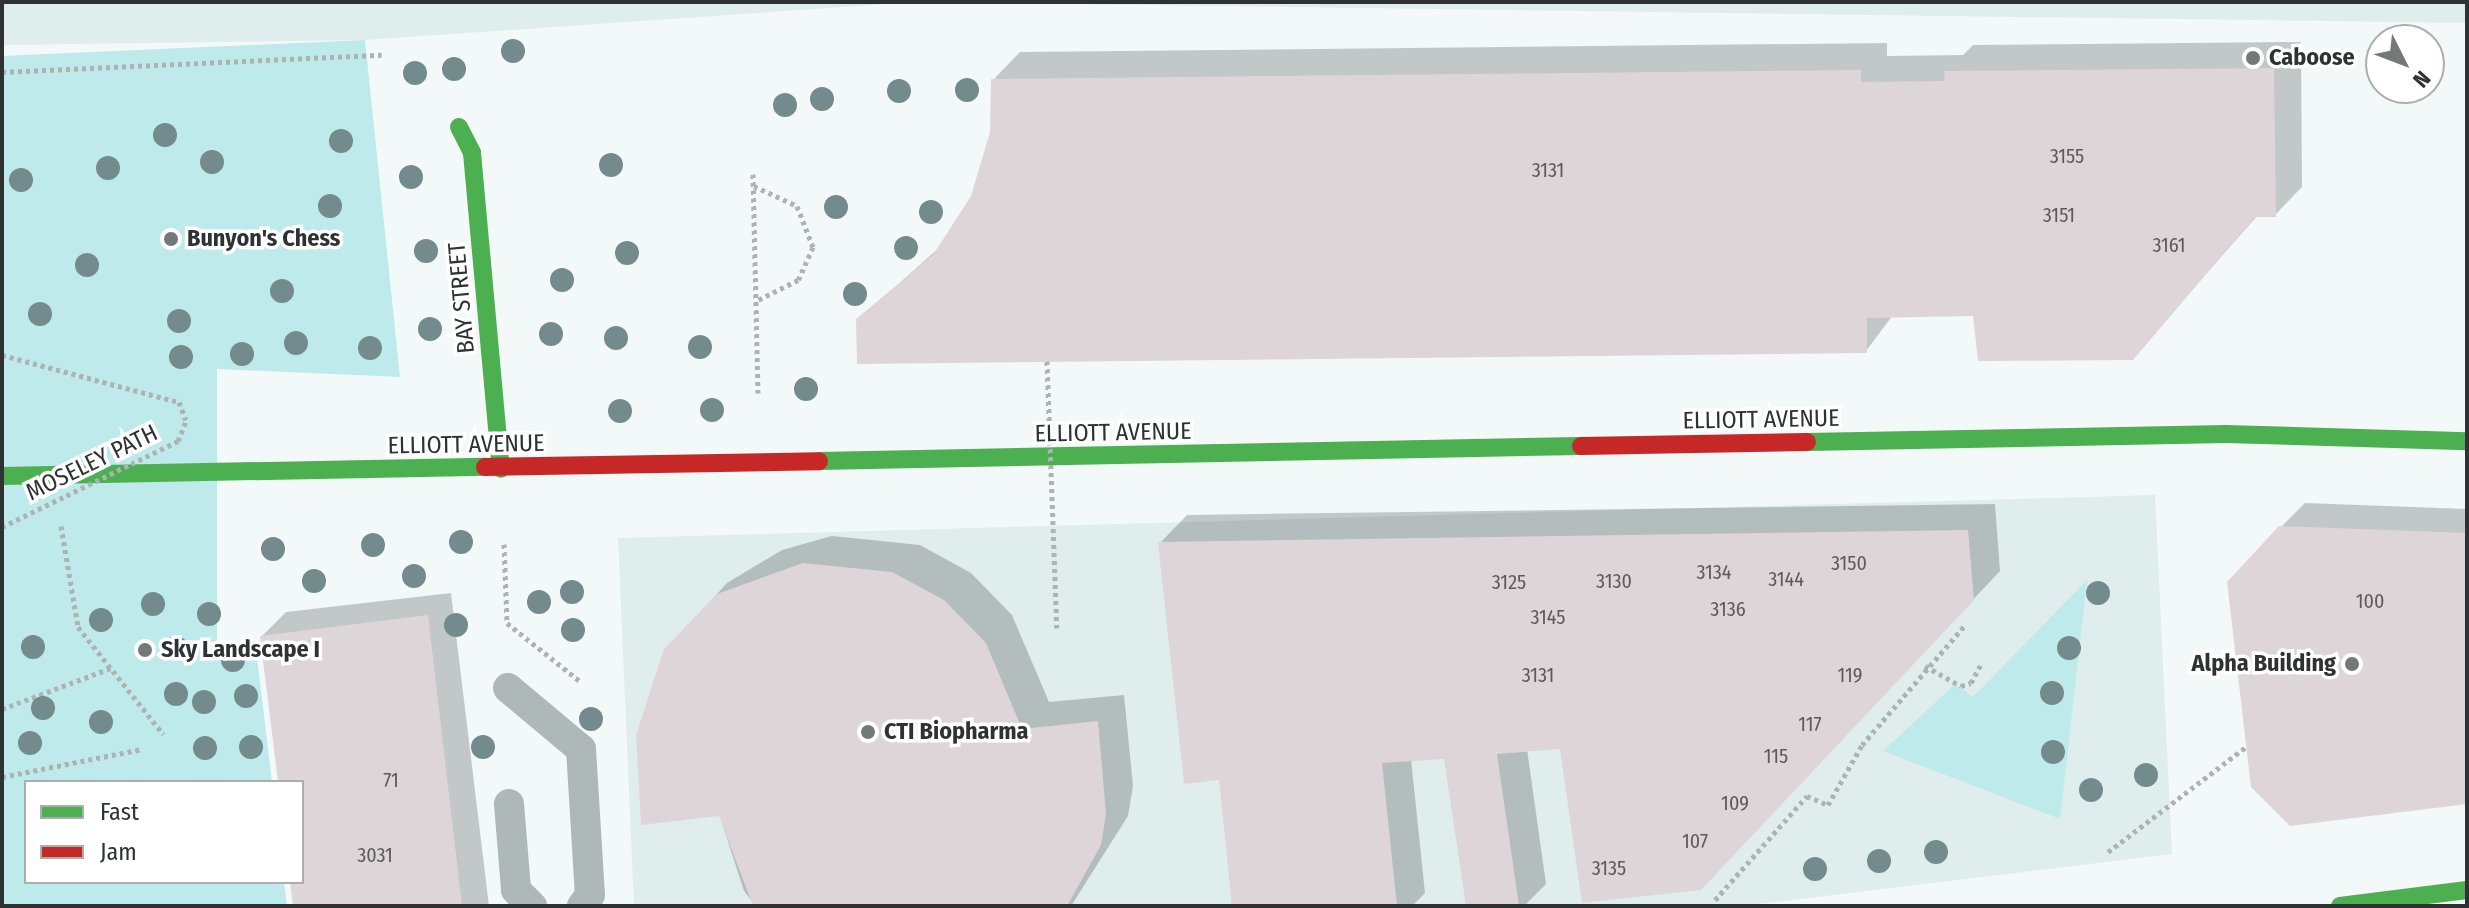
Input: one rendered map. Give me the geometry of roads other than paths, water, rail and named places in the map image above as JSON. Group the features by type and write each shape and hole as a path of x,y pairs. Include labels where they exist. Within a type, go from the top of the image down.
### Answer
{"main road":[{"name":"BAY STREET","path":"459,127 472,153 501,469"},
{"name":"ELLIOTT AVENUE","path":"2,476 501,469 2226,434 2467,441"},
{"path":"2340,906 2467,890"}],"lane":[{"path":"508,688 581,749 590,895 582,906"},
{"path":"509,804 516,890 532,906"}],"place":[{"name":"Caboose","path":"2253,58"},
{"name":"Bunyon's Chess","path":"171,239"},
{"name":"Sky Landscape I","path":"145,650"},
{"name":"Alpha Building","path":"2352,664"},
{"name":"CTI Biopharma","path":"868,732"}]}
